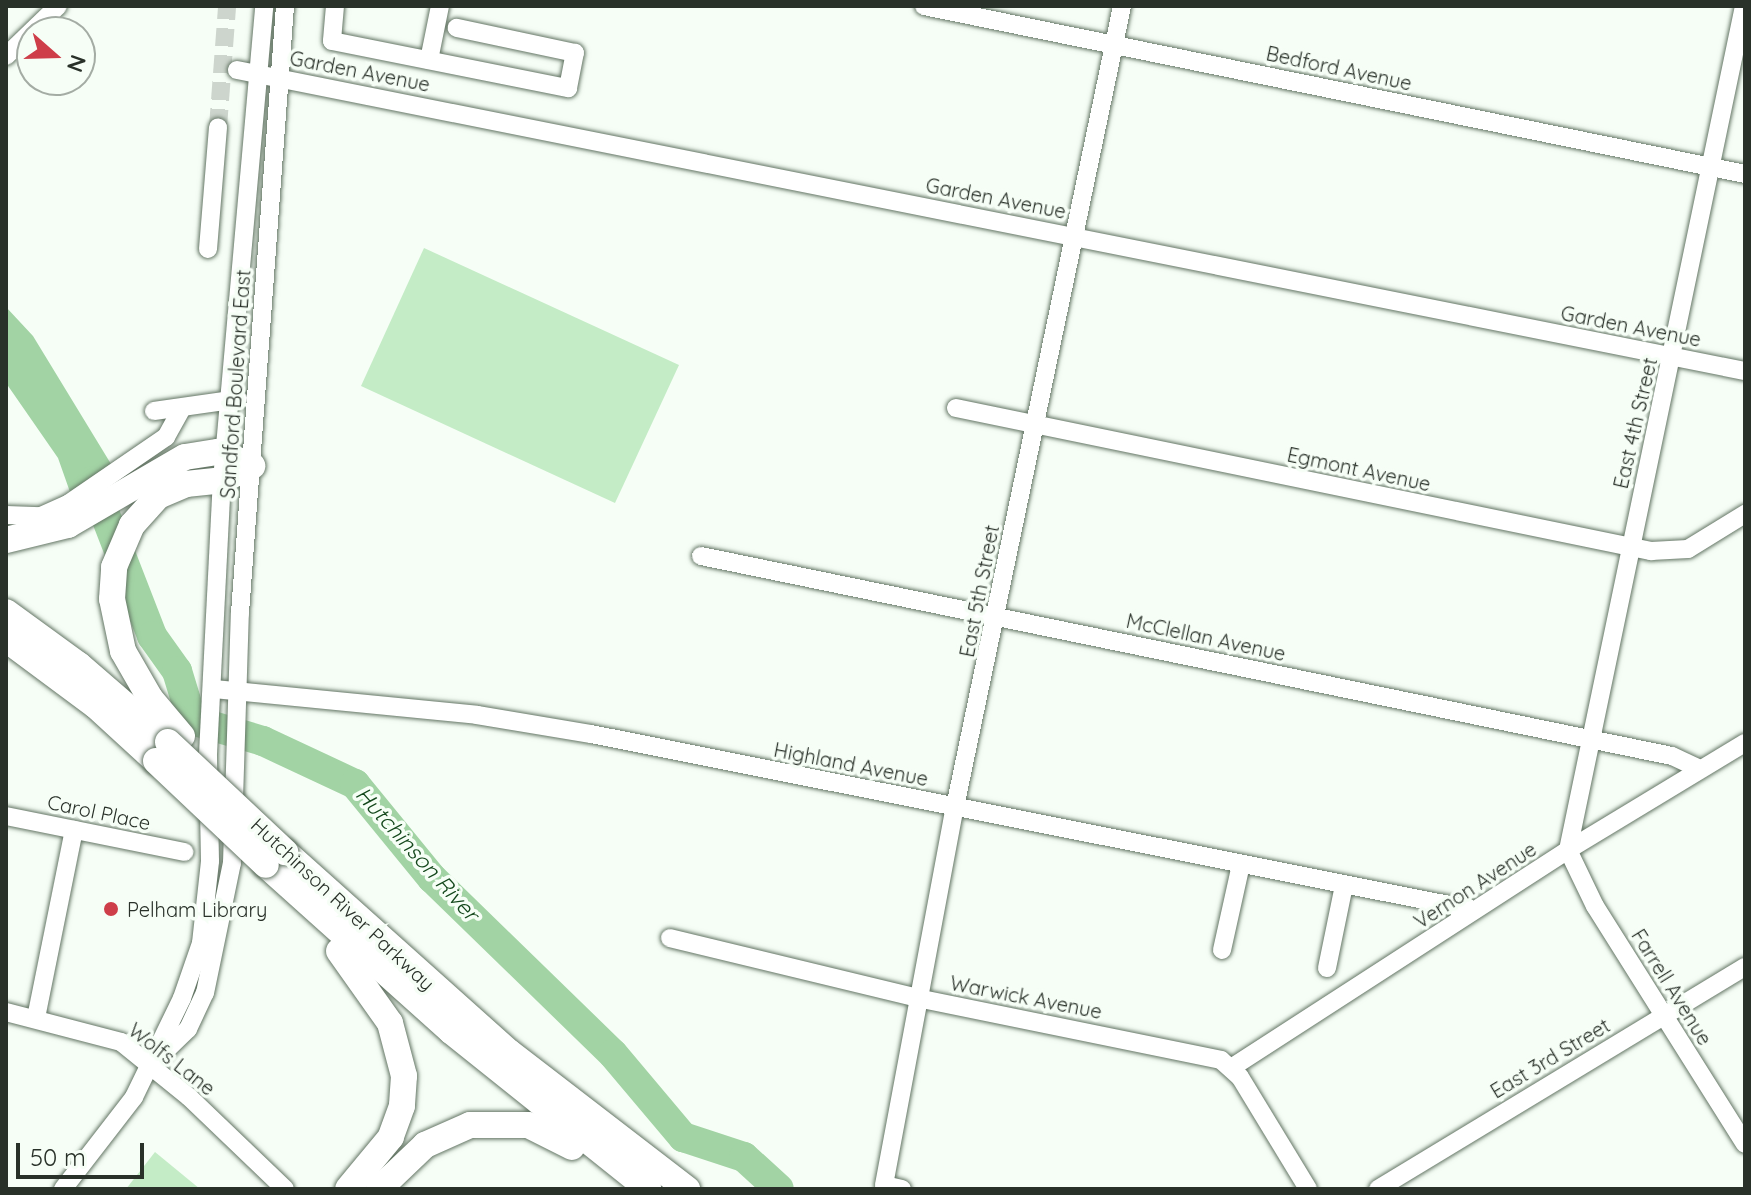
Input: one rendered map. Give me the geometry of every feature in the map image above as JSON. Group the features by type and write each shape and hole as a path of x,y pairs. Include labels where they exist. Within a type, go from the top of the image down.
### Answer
{"highway":[{"path":"6,540 46,533 74,511 192,455 226,453 252,466"},
{"path":"149,476 186,484 222,480 252,466"},
{"path":"149,476 123,541 112,599 129,665 169,746 243,794 275,858"},
{"name":"Hutchinson River Parkway","path":"6,612 169,746 275,858 482,1030 687,1189"},
{"name":"Hutchinson River Parkway","path":"6,639 86,699 169,746"},
{"name":"Hutchinson River Parkway","path":"275,858 294,890 451,1031 647,1189"},
{"path":"294,890 376,998 395,1034 403,1065 404,1097 391,1137 348,1189"},
{"path":"379,1189 439,1137 498,1123 544,1131 647,1189"}],"street":[{"path":"6,56 58,6"},
{"name":"Sandford Boulevard East","path":"149,1066 201,943 210,861 208,754 229,399 224,256 259,74 264,6"},
{"name":"Sandford Boulevard East","path":"149,1066 188,1029 217,954 232,863 237,696 285,6"},
{"path":"335,6 332,41 568,88 575,53 457,28"},
{"path":"429,60 440,6"},
{"name":"Bedford Avenue","path":"924,6 1114,43 1710,170 1745,174"},
{"name":"East 5th Street","path":"893,1187 955,807 1122,6"},
{"name":"East 4th Street","path":"1568,850 1744,6"},
{"name":"Garden Avenue","path":"237,70 1745,371"},
{"path":"218,127 224,256"},
{"path":"154,411 181,410 229,399 257,399"},
{"name":"Egmont Avenue","path":"956,408 1629,547 1688,549 1745,514"},
{"path":"149,476 181,410"},
{"path":"6,515 41,516 74,511"},
{"name":"McClellan Avenue","path":"701,556 1589,738 1672,756 1700,769"},
{"name":"Highland Avenue","path":"214,693 477,715 1474,910"},
{"name":"Vernon Avenue","path":"1231,1068 1568,850 1745,743"},
{"name":"Carol Place","path":"6,816 184,852"},
{"path":"36,1018 74,830"},
{"name":"Farrell Avenue","path":"1568,850 1595,906 1745,1144"},
{"path":"1222,950 1241,864"},
{"path":"1327,968 1344,885"},
{"name":"Warwick Avenue","path":"670,938 922,999 1198,1053 1231,1068"},
{"name":"East 3rd Street","path":"1378,1189 1745,967"},
{"name":"Wolfs Lane","path":"6,1012 121,1042 285,1189"},
{"path":"63,1189 134,1097 149,1066"},
{"path":"1231,1068 1308,1189"}],"shaded area":[{"path":"424,248 679,365 615,503 361,386"},
{"path":"6,307 33,336 111,464 70,492 58,458 6,383"},
{"path":"155,1152 200,1189 126,1189"}],"waterway":[{"name":"Hutchinson River","path":"92,481 152,636 177,671 192,720 263,741 355,784 432,878 613,1054 683,1137 744,1157 779,1189"}],"tunnel":[{"path":"218,127 227,6"}],"place":[{"name":"Pelham Library","path":"111,909"}]}
